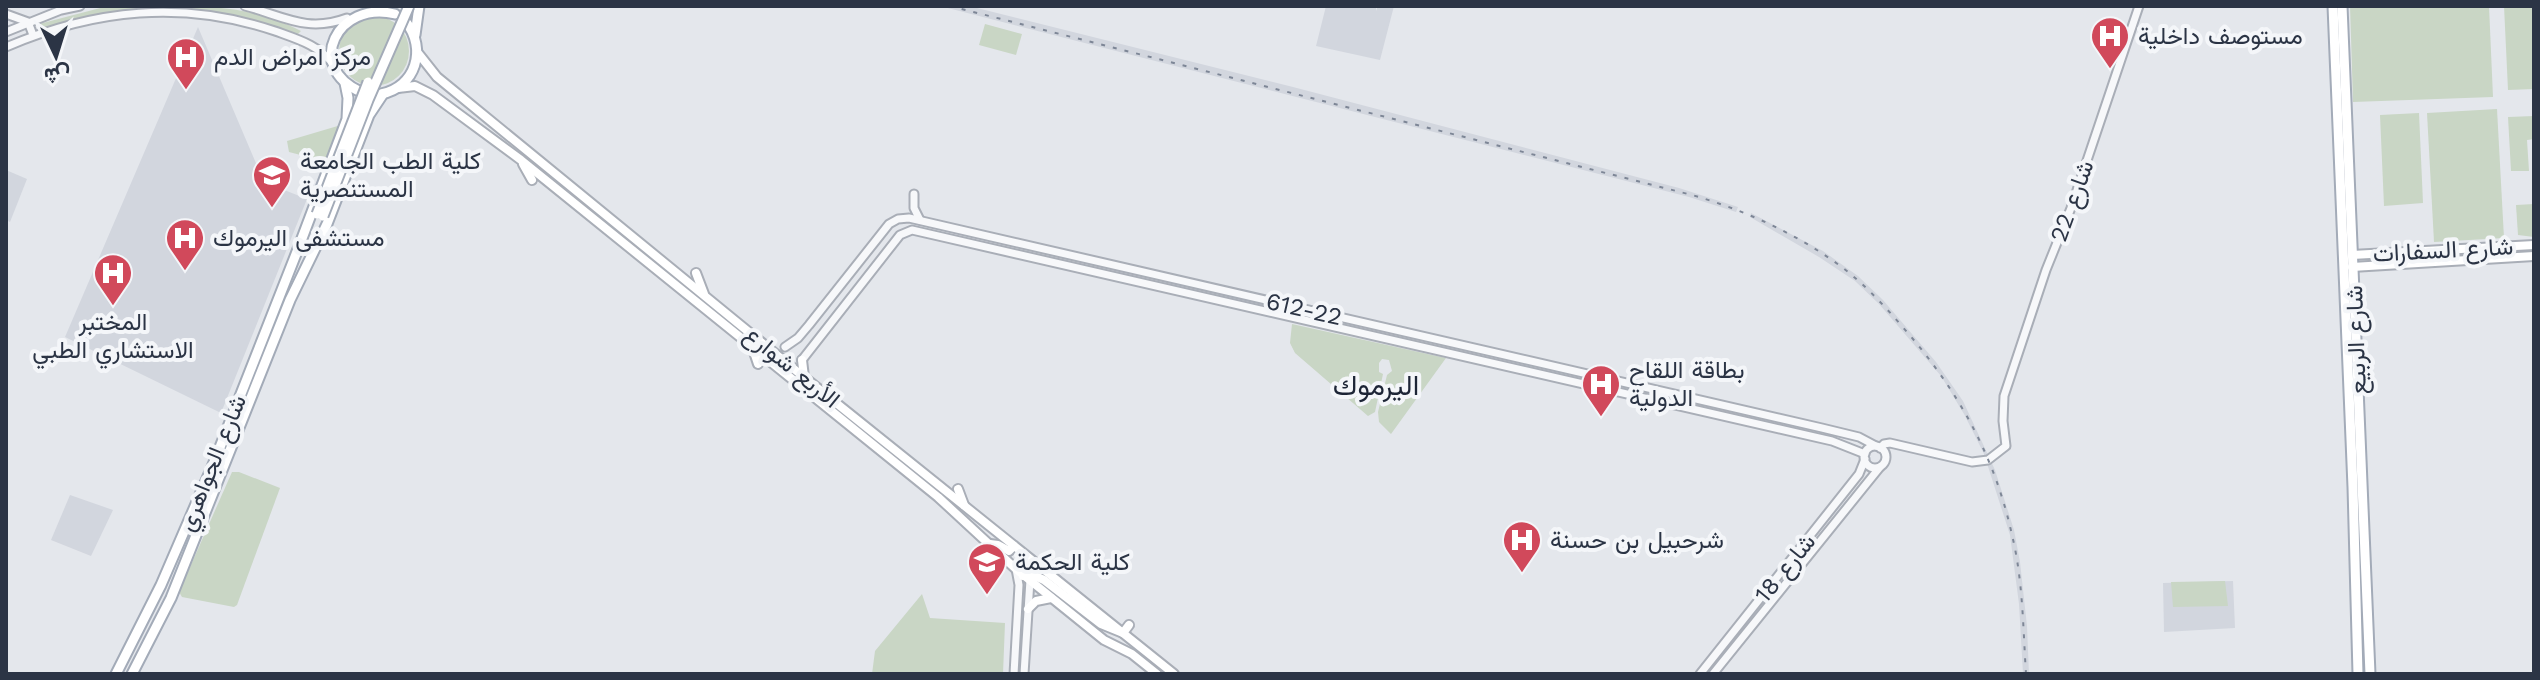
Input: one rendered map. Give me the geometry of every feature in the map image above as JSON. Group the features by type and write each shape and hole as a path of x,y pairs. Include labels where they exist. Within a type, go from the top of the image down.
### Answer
{"main road":[{"path":"298,249 320,215 409,6"},
{"path":"309,256 327,224 378,94 397,88 414,69 418,53 419,6"},
{"name":"شارع الربيع","path":"2333,6 2358,674"},
{"name":"شارع الربيع","path":"2342,6 2370,674"},
{"path":"298,249 347,119 345,83 333,64 331,51 338,27 355,12 375,8 399,10 354,115 309,256"},
{"path":"406,22 416,38"},
{"name":"الأربع شوارع","path":"418,53 437,77 805,378 1027,557 1126,629 1172,669"},
{"path":"345,83 361,92"},
{"name":"الأربع شوارع","path":"397,88 415,86 433,95 521,160 654,274 720,322 938,497 1024,576 1041,584 1052,598 1104,640 1127,651 1157,674"},
{"path":"543,153 547,165"},
{"path":"521,160 532,180"},
{"name":"شارع السفارات","path":"2352,255 2534,245"},
{"name":"شارع الجواهري","path":"116,674 171,562 298,249"},
{"path":"2394,252 2395,263"},
{"name":"شارع الجواهري","path":"132,674 171,598 309,256"},
{"name":"شارع السفارات","path":"2352,267 2534,256"},
{"path":"696,273 705,295"},
{"path":"720,322 726,320 728,314"},
{"path":"731,331 734,325 740,324"},
{"path":"772,350 785,347"},
{"path":"752,348 758,364"},
{"path":"802,360 805,378"},
{"path":"958,489 964,505"},
{"path":"989,544 1009,551 1014,546"},
{"path":"1041,584 1101,624 1126,629"},
{"path":"1028,609 1036,601 1052,598"}],"street":[{"path":"6,32 80,6"},
{"path":"245,6 308,25 330,24 355,12"},
{"name":"شارع 22","path":"2006,446 2004,396 2139,6"},
{"path":"6,47 33,35 92,18 167,8 231,18 264,27 308,43 333,64"},
{"path":"6,14 28,22 33,35"},
{"path":"914,194 914,208 920,220"},
{"name":"612-22","path":"785,347 801,334 889,224 903,218 1822,428 1859,437 1878,447 1890,443 1972,462 1988,460 2006,446"},
{"name":"612-22","path":"802,360 900,235 912,230 1832,441 1865,456"},
{"path":"865,253 876,264"},
{"path":"1199,296 1201,286"},
{"path":"1432,350 1434,339"},
{"path":"1868,447 1878,447 1886,459 1880,467 1872,466 1865,456 1868,447"},
{"name":"شارع 18","path":"1700,674 1859,474 1865,456"},
{"name":"شارع 18","path":"1713,674 1880,467"},
{"path":"1808,539 1816,546"},
{"path":"1014,674 1027,557"},
{"path":"1024,576 1028,609 1024,674"},
{"path":"1763,595 1771,602"},
{"path":"1712,659 1719,666"}],"shaded area":[{"path":"940,6 969,6 1293,87 1679,188 1738,207 1736,212 1689,197"},
{"path":"1326,6 1376,6 1376,11 1378,6 1394,6 1380,60 1316,46"},
{"name":"مستشفى اليرموك","path":"198,27 264,182 307,199 221,413 65,337"},
{"path":"6,170 27,179 10,222 6,220"},
{"path":"1751,213 1823,251 1858,276 1936,362 1963,401 1995,470 2014,530 2027,626 2029,674 2023,674 2019,604 2010,535 1984,454 1964,414 1941,376 1855,281 1750,217"},
{"path":"70,495 113,510 91,556 51,540"},
{"path":"2233,581 2235,628 2164,632 2163,583"}],"green space":[{"path":"108,6 162,6 92,15 40,30 37,27 39,24"},
{"path":"172,6 238,10 301,31 297,35 229,15"},
{"path":"2350,6 2489,6 2493,97 2353,102"},
{"path":"2504,6 2534,6 2534,89 2508,90"},
{"path":"374,16 399,26 409,51 399,76 374,86 349,76 339,51 349,26"},
{"path":"985,24 1022,34 1016,55 979,45"},
{"path":"2497,109 2504,238 2434,242 2427,113"},
{"path":"2419,113 2423,203 2384,206 2380,115"},
{"path":"2534,116 2534,139 2527,140 2529,171 2511,171 2508,117"},
{"path":"341,125 326,165 289,152 287,141"},
{"path":"2534,204 2534,237 2518,235 2516,205"},
{"path":"1292,324 1446,358 1391,434 1379,422 1378,412 1387,375 1392,371 1389,360 1382,359 1379,363 1379,372 1383,374 1375,412 1368,416 1295,353 1290,343"},
{"path":"232,472 280,488 234,607 182,597 179,592"},
{"path":"2225,581 2228,606 2173,607 2171,582"},
{"path":"922,594 930,618 1005,623 1003,674 872,674 875,651"}],"railway":[{"path":"950,6 1692,195 1768,224 1822,253 1871,293 1893,316 1939,372 1970,422 1995,476 2016,552 2026,674"}],"place":[{"name":"مستوصف داخلية","path":"2110,70"},
{"name":"مركز امراض الدم","path":"186,91"},
{"name":"كلية الطب الجامعة المستنصرية","path":"272,209"},
{"name":"مستشفى اليرموك","path":"185,272"},
{"name":"المختبر الاستشاري الطبي","path":"113,307"},
{"name":"بطاقة اللقاح الدولية","path":"1601,418"},
{"name":"شرحبيل بن حسنة","path":"1522,574"},
{"name":"كلية الحكمة","path":"987,596"}],"district":[{"name":"اليرموك","path":"1376,385"}]}
